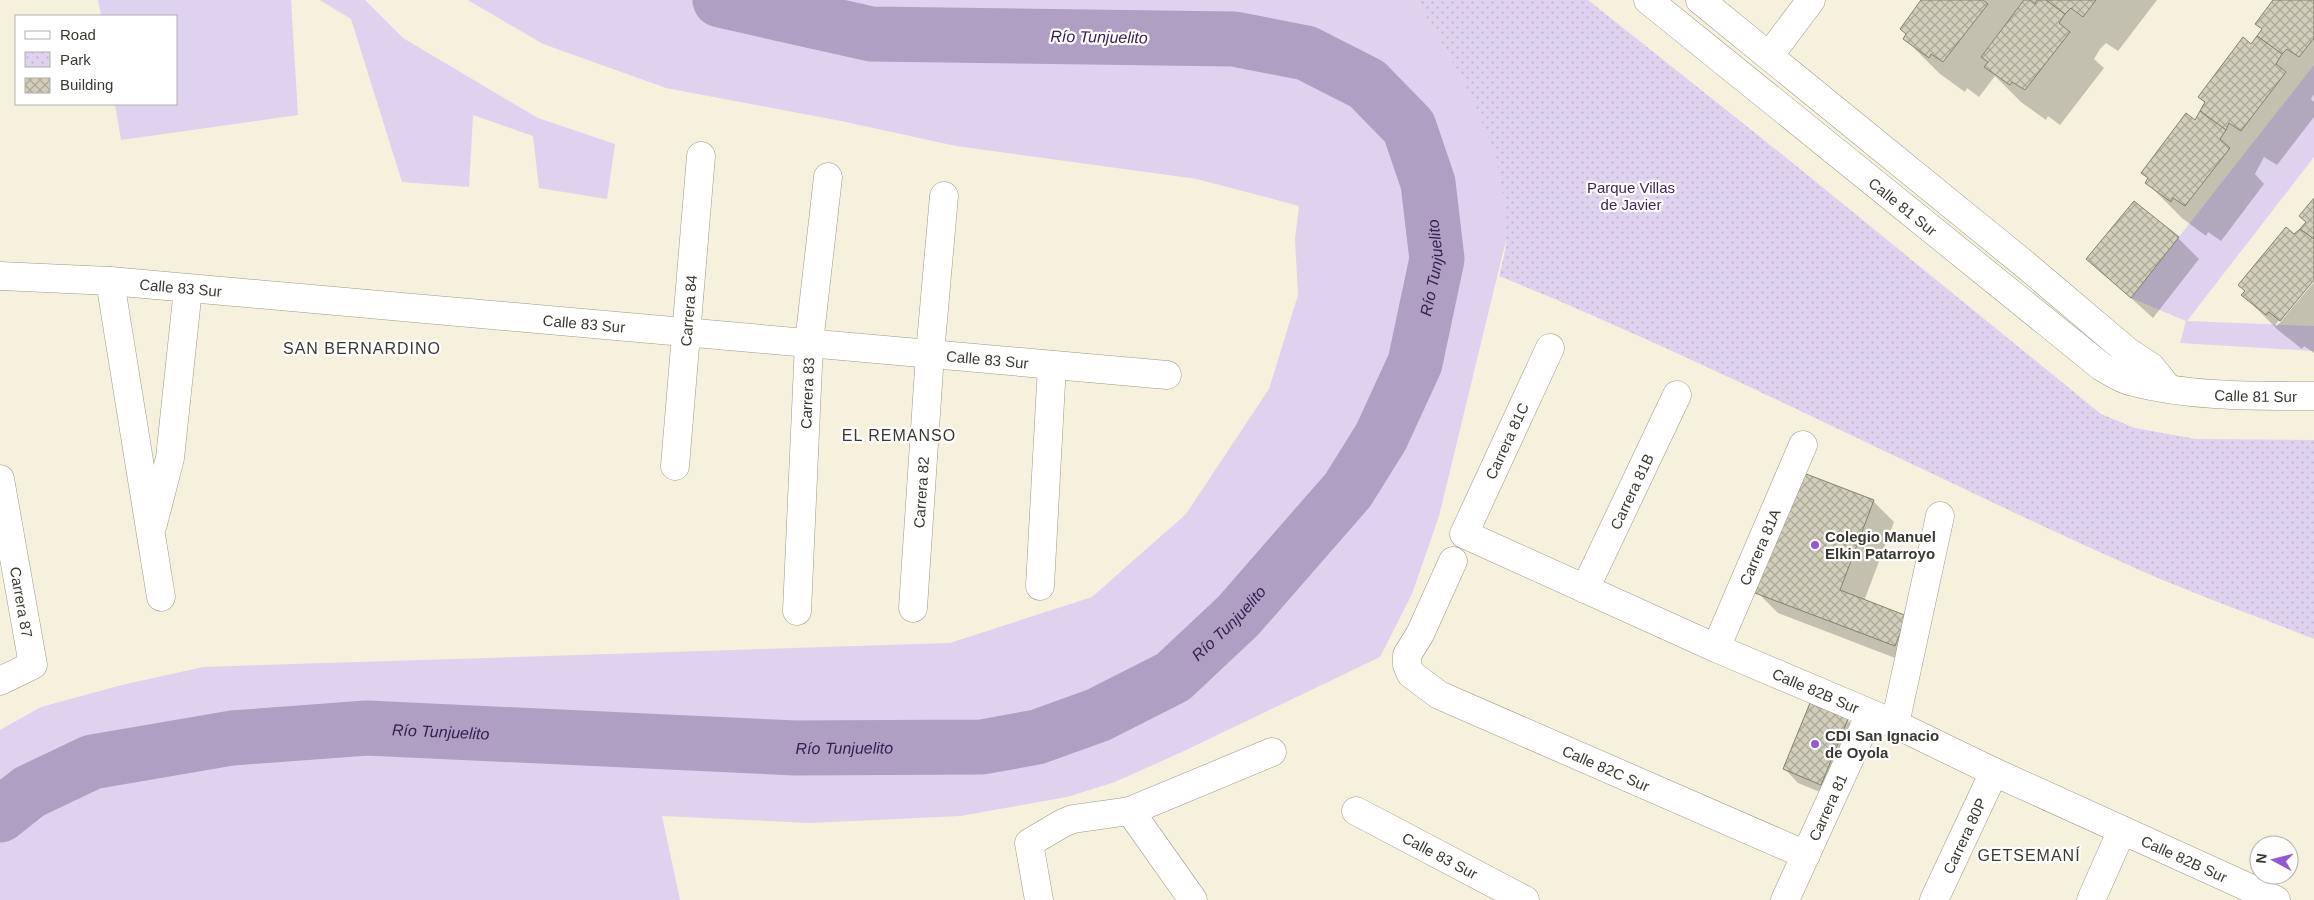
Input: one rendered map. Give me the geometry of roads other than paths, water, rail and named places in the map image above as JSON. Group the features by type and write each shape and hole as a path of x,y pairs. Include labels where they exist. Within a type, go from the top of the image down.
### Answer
{"street":[{"name":"Calle 81 Sur","path":"1648,0 2102,367 2131,382 2217,395 2314,396"},
{"path":"1700,0 2028,266 2127,351 2150,367 2168,388"},
{"path":"1768,56 1811,0"},
{"name":"Carrera 84","path":"675,466 701,156"},
{"name":"Carrera 83","path":"797,611 809,343 828,176"},
{"name":"Carrera 82","path":"913,608 930,354 944,196"},
{"name":"Calle 83 Sur","path":"0,276 110,282 685,331 1167,376"},
{"path":"110,282 161,597"},
{"path":"150,535 170,458 188,289"},
{"name":"Carrera 81C","path":"1464,534 1550,348"},
{"path":"1040,586 1052,365"},
{"name":"Carrera 81B","path":"1585,589 1677,395"},
{"name":"Carrera 81A","path":"1716,648 1804,445"},
{"name":"Carrera 87","path":"0,480 33,664 0,681"},
{"path":"1883,719 1940,516"},
{"name":"Calle 82B Sur","path":"1464,534 1716,648 1883,719 2122,830 2244,894 2276,900"},
{"name":"Calle 82C Sur","path":"1453,561 1408,656 1407,665 1411,674 1439,695 1806,855"},
{"name":"Carrera 81","path":"1786,900 1806,855 1883,719"},
{"path":"1039,900 1029,843 1073,819 1130,812 1272,752"},
{"name":"Carrera 80P","path":"1934,900 1994,772"},
{"name":"Calle 83 Sur","path":"1356,811 1525,900"},
{"path":"1130,812 1192,900"},
{"path":"2091,900 2122,830"}],"waterway":[{"name":"Río Tunjuelito","path":"0,815 29,792 92,762 232,738 367,728 795,748 982,747 1037,737 1098,715 1173,677 1238,616 1348,490 1381,437 1415,363 1437,259 1428,183 1409,127 1367,84 1306,53 1234,39 871,34 720,0"}],"place":[{"name":"Colegio Manuel Elkin Patarroyo","path":"1815,545"},
{"name":"CDI San Ignacio de Oyola","path":"1815,744"}],"district":[{"name":"SAN BERNARDINO","path":"362,348"},
{"name":"EL REMANSO","path":"899,435"},
{"name":"GETSEMANÍ","path":"2029,855"}],"park label":[{"name":"Parque Villas de Javier","path":"1631,196"}]}
